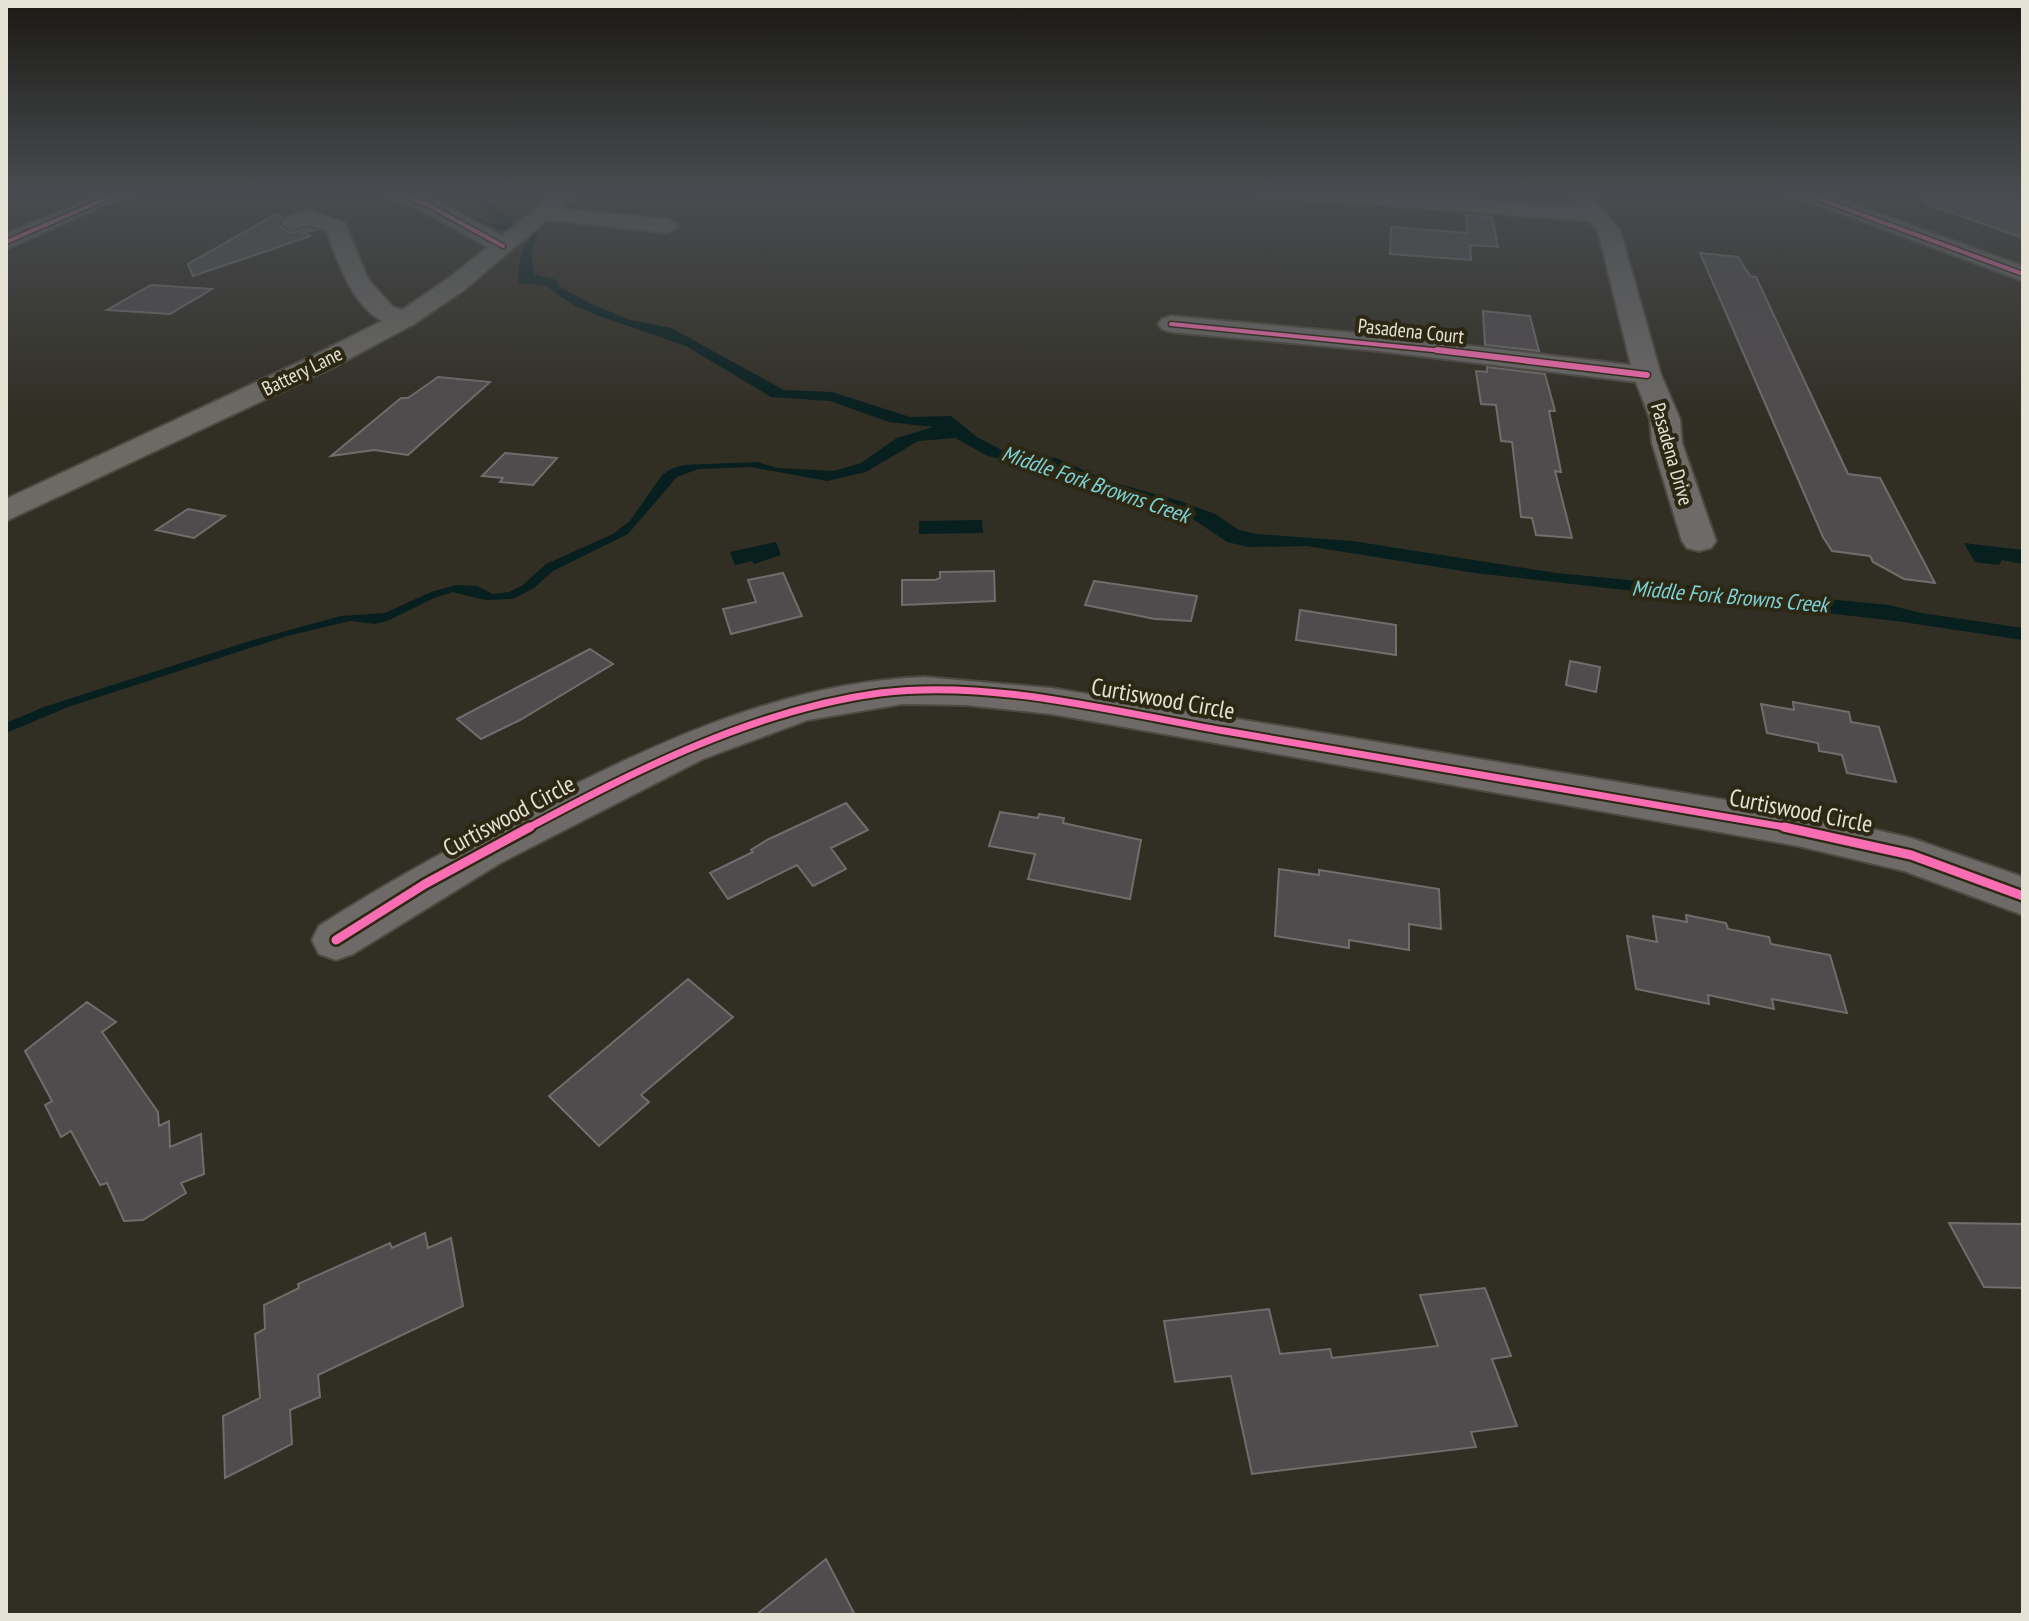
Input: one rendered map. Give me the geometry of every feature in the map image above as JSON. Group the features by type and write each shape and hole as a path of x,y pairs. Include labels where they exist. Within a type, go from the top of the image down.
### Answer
{"main road":[{"name":"Battery Lane","path":"6,511 320,363 405,319 479,266"}],"street":[{"path":"351,266 357,281 384,312 405,319"},
{"name":"Pasadena Drive","path":"1618,266 1647,375 1665,419 1667,443 1699,541"},
{"path":"2000,266 2023,274"},
{"name":"Pasadena Court","path":"1171,324 1378,343 1647,375"},
{"name":"Curtiswood Circle","path":"336,940 459,863 696,745 810,706 915,690 996,694 1108,710 1798,829 1911,855 2023,896"}],"water":[{"name":"Middle Fork Browns Creek","path":"520,266 533,266 534,274 557,280 560,287 591,304 631,320 671,328 784,390 832,392 910,417 951,416 977,437 1007,453 1056,458 1108,481 1215,514 1239,530 1352,541 1556,573 1889,605 1921,613 2023,628 2023,640 1896,621 1475,573 1307,546 1249,547 1227,542 1193,519 1092,489 1054,472 988,456 955,438 918,441 866,472 827,481 751,467 698,469 677,477 628,534 553,571 534,588 513,599 485,600 453,592 387,621 375,624 350,621 287,636 68,707 6,733 6,723 44,707 253,640 341,616 385,613 431,592 456,585 477,586 493,594 509,592 523,585 546,564 613,534 630,521 662,475 671,469 684,465 757,462 777,468 834,471 861,463 897,438 933,427 889,422 830,401 771,397 686,346 575,306 546,286 519,283"},
{"path":"982,520 983,533 919,534 919,521"},
{"path":"776,542 781,555 754,564 752,561 735,565 730,552"},
{"path":"1964,543 2023,550 2023,564 2002,560 1999,565 1975,562"}],"building":[{"path":"189,266 224,266 193,276"},
{"path":"1705,266 1743,266 1750,276 1756,277 1848,474 1880,478 1935,583 1904,579 1873,562 1870,556 1832,551 1823,537"},
{"path":"151,285 212,289 170,314 107,310"},
{"path":"1483,311 1530,316 1539,351 1485,345"},
{"path":"1487,367 1545,374 1555,411 1549,411 1561,472 1555,471 1572,538 1536,535 1532,518 1521,517 1512,442 1501,441 1496,405 1481,404 1476,371 1487,372"},
{"path":"438,377 490,382 408,455 374,450 331,456 401,398 408,398"},
{"path":"505,453 557,458 533,485 500,482 503,478 482,476"},
{"path":"188,509 225,516 194,538 156,530"},
{"path":"994,571 995,601 902,605 902,580 935,580 940,578 940,572"},
{"path":"783,573 802,616 731,634 723,609 756,602 748,580"},
{"path":"1094,581 1197,596 1191,621 1155,619 1085,605"},
{"path":"1300,610 1396,625 1396,655 1296,640"},
{"path":"590,649 613,664 520,720 481,739 457,719"},
{"path":"1570,661 1600,667 1596,692 1566,685"},
{"path":"1793,702 1849,712 1851,722 1879,727 1896,782 1847,773 1842,755 1819,751 1818,743 1767,733 1761,704 1794,710"},
{"path":"846,803 868,830 831,848 846,869 813,886 797,865 728,899 710,873 753,852 751,850 767,840"},
{"path":"1000,812 1038,818 1039,814 1064,818 1063,823 1141,840 1130,899 1028,879 1035,854 989,846"},
{"path":"1279,869 1319,875 1319,870 1439,889 1441,929 1409,924 1409,950 1349,940 1349,948 1275,936"},
{"path":"1686,915 1726,923 1728,929 1769,937 1771,944 1830,955 1847,1013 1772,999 1774,1009 1708,995 1709,1004 1636,989 1627,936 1657,942 1653,916 1687,922"},
{"path":"688,979 733,1017 641,1095 649,1102 599,1146 549,1096"},
{"path":"87,1002 116,1022 102,1032 158,1112 159,1126 169,1121 170,1147 201,1134 204,1174 181,1183 186,1193 143,1220 124,1221 107,1183 100,1185 71,1131 61,1137 45,1105 52,1101 25,1051"},
{"path":"1949,1223 2023,1224 2023,1288 1984,1287"},
{"path":"425,1233 428,1248 451,1238 463,1306 318,1375 320,1397 290,1410 292,1444 225,1478 223,1416 260,1398 255,1334 265,1329 264,1305 299,1288 298,1284 390,1243 392,1248"},
{"path":"1485,1288 1511,1356 1492,1359 1517,1426 1471,1432 1476,1447 1252,1474 1231,1376 1175,1382 1164,1321 1269,1309 1280,1354 1330,1349 1332,1358 1438,1346 1420,1295"},
{"path":"826,1559 855,1615 756,1615"}],"cycle path":[{"path":"2000,266 2023,274"},
{"path":"1171,324 1378,343 1647,375"},
{"path":"336,940 486,850 688,749 763,720 841,699 924,690 1051,701 1798,829 1911,855 2023,896"}]}
